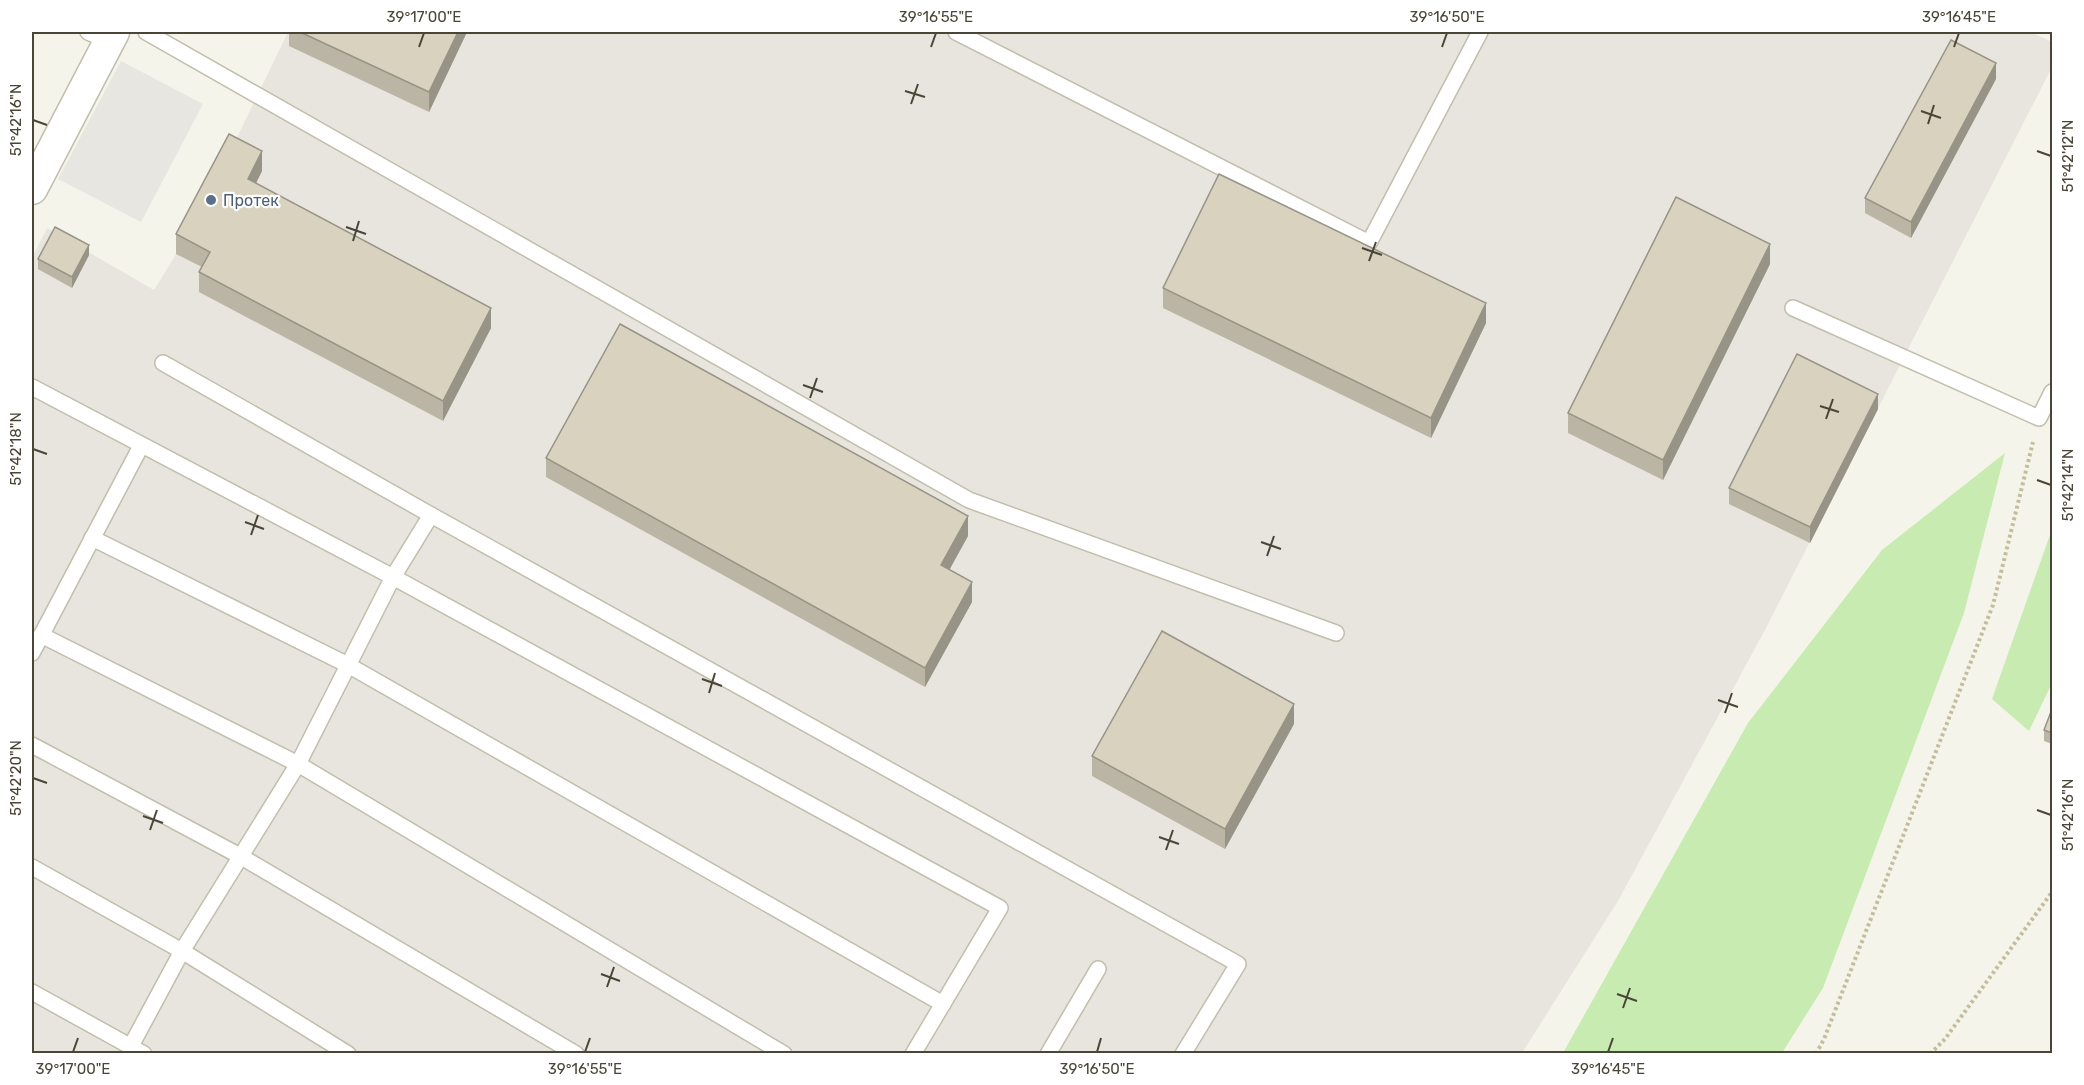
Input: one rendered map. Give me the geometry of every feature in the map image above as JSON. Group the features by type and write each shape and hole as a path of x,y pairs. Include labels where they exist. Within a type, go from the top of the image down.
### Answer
{"street":[{"path":"32,189 104,35"}],"lane":[{"path":"146,32 969,500 1336,633"},
{"path":"956,32 1369,243 1480,32"},
{"path":"1793,308 2039,418 2052,392"},
{"path":"163,363 431,515 1238,964 1183,1053"},
{"path":"32,387 393,577 1000,908 914,1053"},
{"path":"32,653 141,446"},
{"path":"32,992 137,1050 182,951 298,764 393,577 431,515"},
{"path":"92,538 348,665 943,1004"},
{"path":"41,635 298,764 784,1053"},
{"path":"32,745 240,855 576,1053"},
{"path":"32,867 182,951 348,1053"},
{"path":"1048,1053 1098,969"}],"path":[{"path":"1816,1053 1824,1039 1993,605 2039,418"},
{"path":"1930,1053 1945,1039 2052,892"}],"shaded area":[{"path":"288,32 2031,32 2052,42 2052,67 1765,630 1618,901 1522,1053 32,1053 32,258 47,228 154,290 176,254 229,154"},
{"path":"121,61 203,104 141,222 58,179"}],"green space":[{"path":"2005,453 1964,613 1823,988 1782,1053 1563,1053 1748,723 1882,550"},
{"path":"2052,529 2052,683 2029,731 1992,699"}],"building":[{"path":"300,32 458,32 429,92"},
{"path":"1951,40 1996,63 1911,222 1865,198"},
{"path":"229,134 262,151 248,179 491,308 443,401 199,272 210,252 176,234"},
{"path":"1219,174 1486,303 1431,418 1163,288"},
{"path":"1676,197 1770,244 1663,460 1568,413"},
{"path":"55,227 89,245 72,277 38,259"},
{"path":"620,324 968,516 941,565 972,582 925,668 546,458"},
{"path":"1797,354 1878,394 1810,527 1729,488"},
{"path":"1162,631 1294,704 1225,829 1092,756"},
{"path":"2052,709 2052,733 2044,730"}],"place":[{"name":"Протек","path":"211,200"}]}
